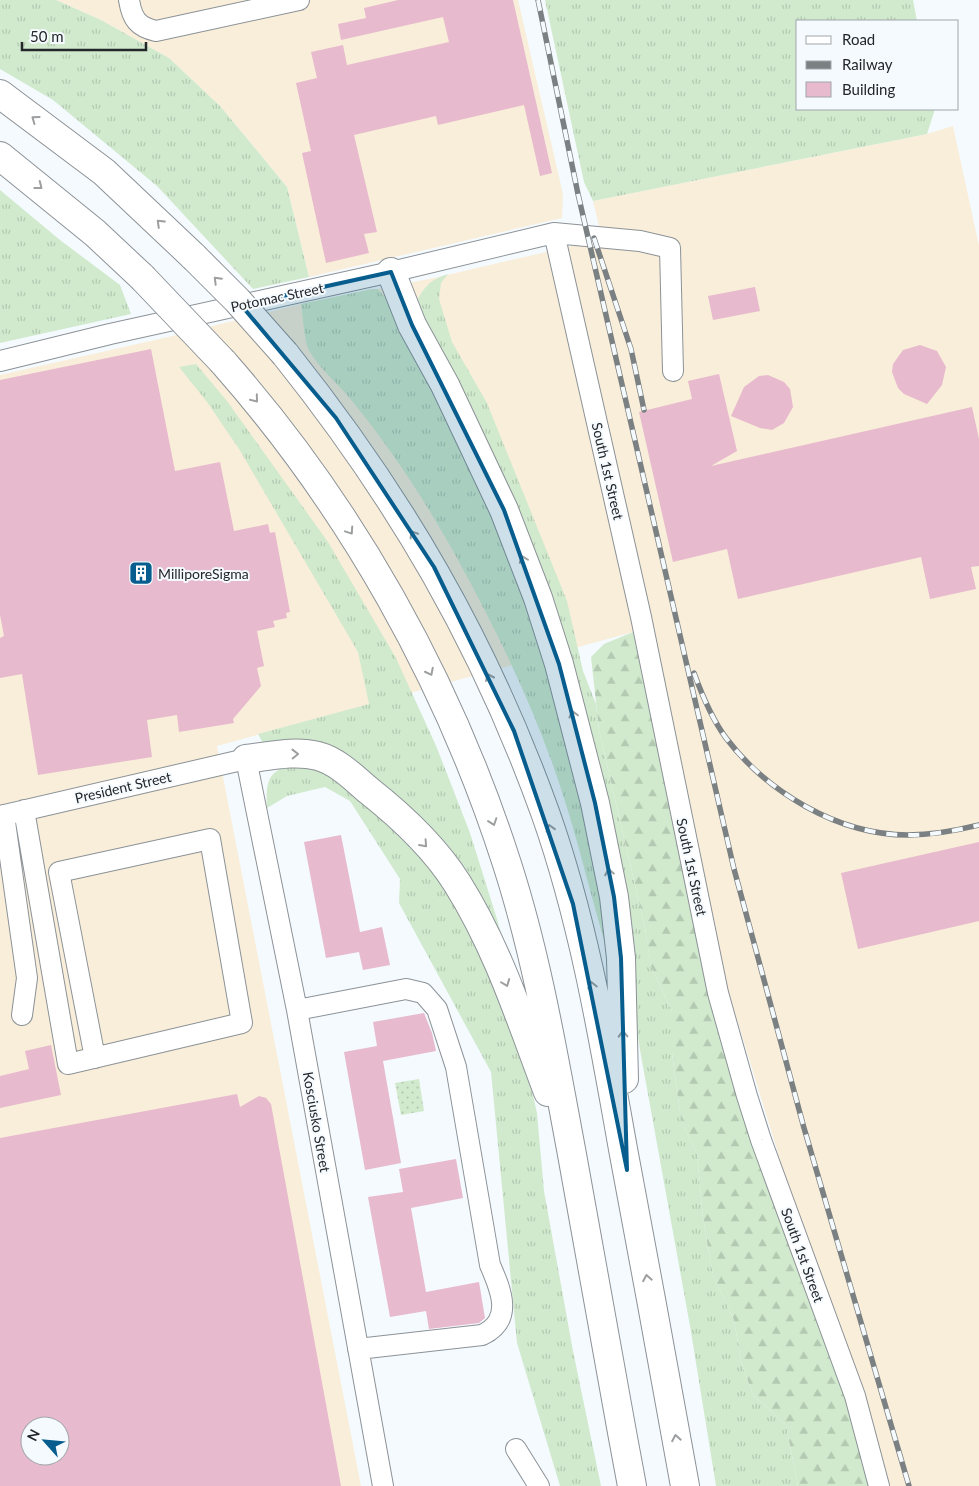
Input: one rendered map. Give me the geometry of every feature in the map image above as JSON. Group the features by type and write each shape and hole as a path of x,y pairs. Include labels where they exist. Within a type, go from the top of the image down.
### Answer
{"highway":[{"path":"0,94 104,172 237,300 285,354 336,418 380,480 434,567 475,646 514,732 546,817 573,904 594,991 685,1486"},
{"path":"0,156 94,233 142,277 224,362 256,399 309,469 358,542 404,621 444,701 478,780 508,865 541,994 632,1486"},
{"path":"391,272 412,325 445,385 504,510 538,598 575,723 595,803 614,897 621,958 627,1170"},
{"path":"246,759 306,753 321,756 385,803 437,858 456,882 489,941 572,1158"}],"street":[{"path":"129,0 135,19 143,28 156,30 174,28 299,0"},
{"name":"Potomac Street","path":"0,361 110,334 391,272 554,233 640,241 670,248 673,371"},
{"name":"South 1st Street","path":"554,233 641,617 718,993 747,1096 774,1177 855,1396 879,1486"},
{"name":"President Street","path":"2,815 246,759"},
{"name":"Kosciusko Street","path":"246,759 297,1010 382,1486"},
{"path":"24,810 68,1064 95,1058 242,1023 210,839 59,872 95,1058"},
{"path":"2,815 27,978 22,1015"},
{"path":"297,1010 406,989 423,992 437,1009 456,1066 490,1264 501,1295 502,1312 498,1324 495,1329 482,1335 358,1349"},
{"path":"59,1013 85,1006"},
{"path":"516,1449 539,1486"}],"highlighted area":[{"path":"391,272 412,325 504,510 559,664 595,803 614,897 621,958 627,1170 573,904 514,731 434,567 336,418 241,305"}],"shaded area":[{"path":"56,0 518,0 563,194 562,218 309,277 287,187 221,107 169,58 101,20"},
{"path":"953,126 979,246 979,1486 890,1486 862,1385 790,1192 723,974 651,631 633,632 217,746 361,1486 0,1486 0,375 168,337 301,304 434,278 602,239 593,201 927,134"}],"green space":[{"path":"0,0 56,0 101,20 169,58 221,107 287,187 309,277 253,289 157,186 53,100 0,69"},
{"path":"545,0 913,0 917,20 796,20 796,110 935,110 927,134 593,201 584,182"},
{"path":"0,190 60,240 120,285 131,314 0,343"},
{"path":"448,274 441,283 439,299 452,342 487,403 567,601 583,671 596,704 599,730 645,928 651,966 672,1012 672,1053 681,1120 697,1154 703,1218 713,1275 734,1320 741,1361 753,1395 786,1425 798,1486 716,1486 690,1326 640,1050 605,814 417,301 429,284 437,278"},
{"path":"378,289 384,296 436,386 467,452 531,611 597,856 608,953 574,830 551,759 501,642 457,558 406,474 363,414 318,364 308,348 301,304"},
{"path":"196,364 227,401 328,542 396,658 437,748 470,833 512,975 393,801 265,747 258,734 369,704 358,652 239,449 207,402 179,367"},
{"path":"633,632 707,980 847,1401 871,1486 798,1486 786,1425 753,1395 741,1361 734,1320 713,1275 703,1218 697,1154 681,1120 672,1053 672,1012 651,966 645,928 599,730 591,657 604,644"},
{"path":"308,761 380,808 468,915 529,1078 537,1113 544,1191 573,1351 601,1486 560,1486 517,1343 491,1072 399,903 400,879 350,801 325,787 287,796 267,808 268,786 270,778 274,773 288,766"},
{"path":"419,1079 424,1111 401,1115 395,1083"}],"building":[{"path":"398,0 513,0 552,173 540,176 524,105 438,125 436,116 354,135 377,232 364,234 369,253 326,263 302,153 311,151 296,83 317,78 311,52 343,45 347,65 449,42 443,17 341,40 338,24 366,18 364,8"},
{"path":"755,287 760,311 713,320 708,296"},
{"path":"920,345 937,351 946,367 942,385 927,404 904,394 898,388 892,372 893,364 903,350"},
{"name":"MilliporeSigma","path":"151,349 175,471 220,462 234,531 268,524 270,533 275,532 290,612 286,613 287,618 273,621 275,627 257,631 264,666 257,668 261,686 233,719 234,723 179,732 177,715 147,720 152,757 38,775 22,674 0,678 0,638 4,636 0,615 0,380"},
{"path":"719,374 737,451 711,466 972,407 979,439 979,566 971,567 976,589 930,599 921,557 738,599 727,549 673,562 639,412 692,399 688,381"},
{"path":"768,375 784,382 790,389 793,407 784,423 772,430 760,428 731,416 744,387 759,376"},
{"path":"341,835 360,932 382,927 390,965 363,970 359,952 326,958 304,842"},
{"path":"979,842 979,921 858,949 841,873"},
{"path":"424,1013 432,1033 436,1051 383,1061 401,1163 365,1170 344,1052 377,1046 373,1022"},
{"path":"51,1045 61,1095 0,1108 0,1076 29,1069 25,1051"},
{"path":"237,1094 240,1107 259,1096 266,1098 271,1104 341,1486 0,1486 0,1138"},
{"path":"456,1159 463,1198 411,1208 426,1292 479,1282 485,1318 479,1323 429,1329 426,1311 390,1317 368,1197 403,1192 399,1169"}],"railway":[{"path":"538,0 578,194 734,869 804,1128 909,1486"},
{"path":"594,238 631,349 644,410"},
{"path":"694,673 708,707 726,738 762,776 806,807 830,819 882,833 926,834 979,825"}],"place":[{"name":"MilliporeSigma","path":"141,573"}]}
